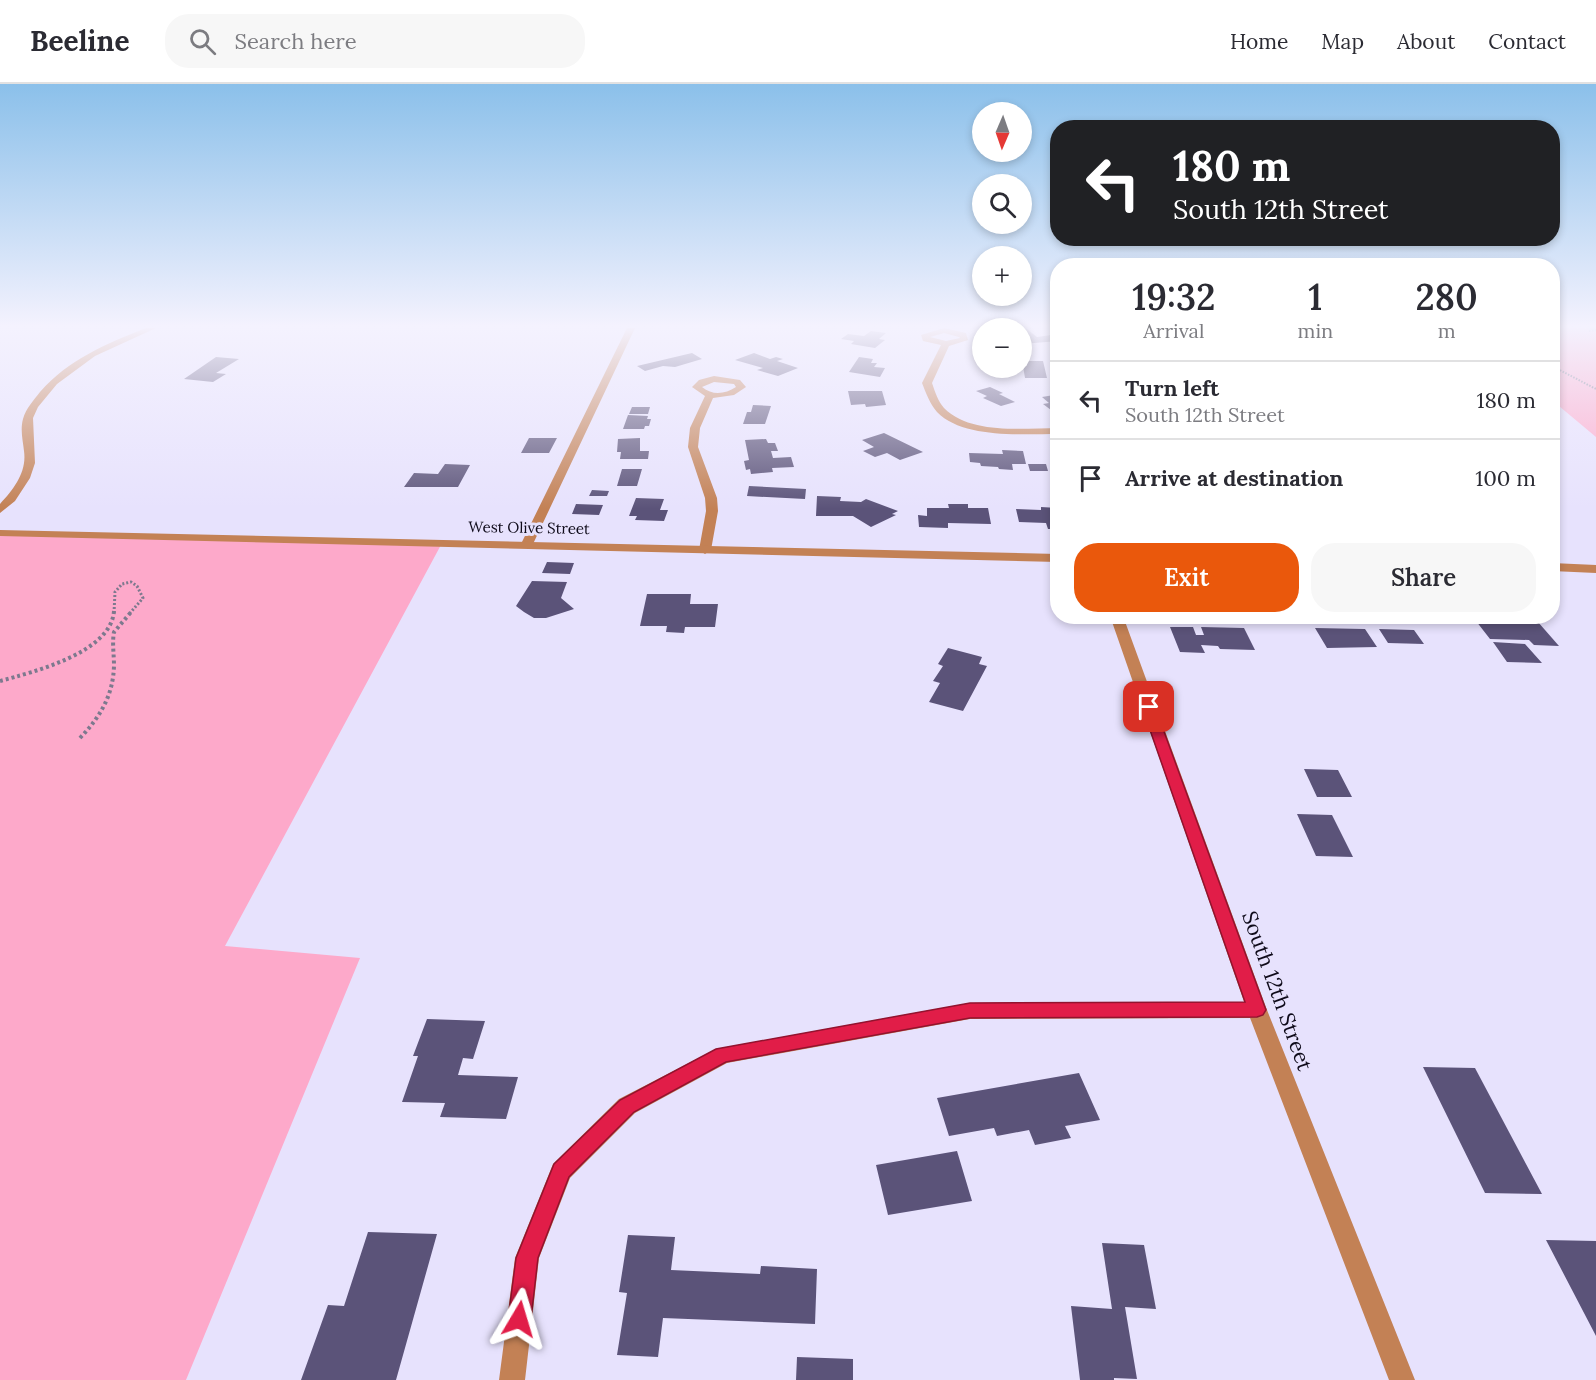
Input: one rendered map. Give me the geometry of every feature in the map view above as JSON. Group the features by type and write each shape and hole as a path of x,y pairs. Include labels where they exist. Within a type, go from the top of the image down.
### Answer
{"street":[{"path":"0,510 13,498 26,477 30,458 28,419 34,404 46,388"},
{"path":"527,544 602,388"},
{"path":"929,388 942,412 954,420 976,426 1050,431"},
{"path":"705,550 712,511 711,498 693,447 696,428 710,395"},
{"name":"West Olive Street","path":"0,532 1050,558"},
{"path":"1560,567 1596,568"},
{"name":"South 12th Street","path":"1119,624 1257,1010 1402,1380"},
{"path":"512,1380 527,1258 561,1171 627,1106 723,1055 970,1011 1257,1010"}],"path":[{"path":"0,681 56,664 86,649 112,621 116,609 113,600 115,592 128,582 136,583 141,588 143,598 114,632 110,698 101,716 80,738"}],"shaded area":[{"path":"1560,388 1596,388 1596,437 1560,407"},
{"path":"0,533 442,543 225,946 360,958 186,1380 0,1380"}],"building":[{"path":"993,388 1015,402 1001,406 983,398 987,396 976,391"},
{"path":"848,391 882,391 886,405 866,407 865,404 851,405"},
{"path":"1050,396 1050,409 1043,404 1049,403 1042,397"},
{"path":"753,405 771,406 765,424 743,424 747,412 751,412"},
{"path":"632,407 650,407 648,414 629,414"},
{"path":"628,415 648,416 647,419 651,419 649,426 645,426 644,429 623,429"},
{"path":"884,433 923,452 900,460 887,453 875,457 863,451 874,447 862,440"},
{"path":"529,438 557,438 549,453 521,453"},
{"path":"640,438 640,451 649,451 648,459 620,459 621,452 617,452 618,439"},
{"path":"766,439 768,443 775,443 778,451 771,451 773,458 791,457 794,467 772,468 773,472 751,474 750,469 746,470 744,461 749,460 745,440"},
{"path":"1002,450 1023,451 1026,464 1012,464 1013,470 981,466 980,463 970,462 969,453 1003,454"},
{"path":"445,464 470,465 458,487 404,487 414,473 438,474"},
{"path":"1028,464 1046,464 1048,471 1030,471"},
{"path":"622,469 642,469 637,486 617,486"},
{"path":"749,486 806,489 805,499 747,496"},
{"path":"592,490 609,491 607,496 589,496"},
{"path":"817,496 841,497 840,501 861,502 866,499 898,511 892,514 896,515 871,527 853,516 816,516"},
{"path":"636,498 664,499 660,510 668,510 664,521 635,520 637,516 629,516"},
{"path":"576,504 603,505 599,515 572,514"},
{"path":"948,504 968,504 968,508 988,508 991,524 948,523 948,528 919,527 918,515 927,516 927,508 949,508"},
{"path":"1041,507 1050,508 1050,529 1046,523 1019,522 1016,509 1041,510"},
{"path":"547,562 574,563 570,574 542,573"},
{"path":"532,581 567,582 561,598 574,609 546,618 534,618 524,612 516,606"},
{"path":"647,594 691,594 690,604 718,604 715,627 685,627 684,633 666,632 667,626 640,626"},
{"path":"1478,624 1540,624 1559,646 1534,645 1529,640 1490,639"},
{"path":"1170,627 1193,627 1196,635 1204,635 1201,627 1244,628 1255,650 1220,649 1218,646 1201,645 1205,653 1180,652"},
{"path":"1315,628 1365,629 1377,647 1327,648"},
{"path":"1379,629 1414,630 1424,644 1388,643"},
{"path":"1493,642 1525,644 1542,663 1507,662"},
{"path":"948,648 982,657 979,664 987,666 963,711 929,702 940,683 933,681 943,666 938,664"},
{"path":"1304,769 1338,770 1352,797 1317,797"},
{"path":"1297,814 1332,815 1353,857 1316,856"},
{"path":"427,1019 485,1021 473,1059 463,1058 458,1075 518,1077 506,1119 440,1117 445,1103 402,1102 418,1056 413,1056"},
{"path":"1423,1067 1475,1068 1542,1194 1485,1193"},
{"path":"1079,1073 1100,1120 1065,1126 1071,1138 1035,1145 1029,1130 997,1136 994,1128 949,1136 937,1098"},
{"path":"957,1151 972,1201 888,1215 876,1165"},
{"path":"368,1232 437,1234 396,1380 301,1380 328,1305 344,1306"},
{"path":"628,1235 675,1237 671,1270 760,1274 761,1266 817,1269 815,1324 663,1318 658,1357 617,1355 627,1293 619,1292"},
{"path":"1546,1240 1596,1241 1596,1336"},
{"path":"1102,1243 1144,1245 1156,1309 1125,1307 1137,1379 1080,1380 1071,1306 1112,1309"},
{"path":"797,1357 853,1359 853,1380 796,1380"}],"route":[{"path":"519,1319 527,1258 561,1171 627,1106 723,1055 970,1011 1257,1010 1149,707"}]}
